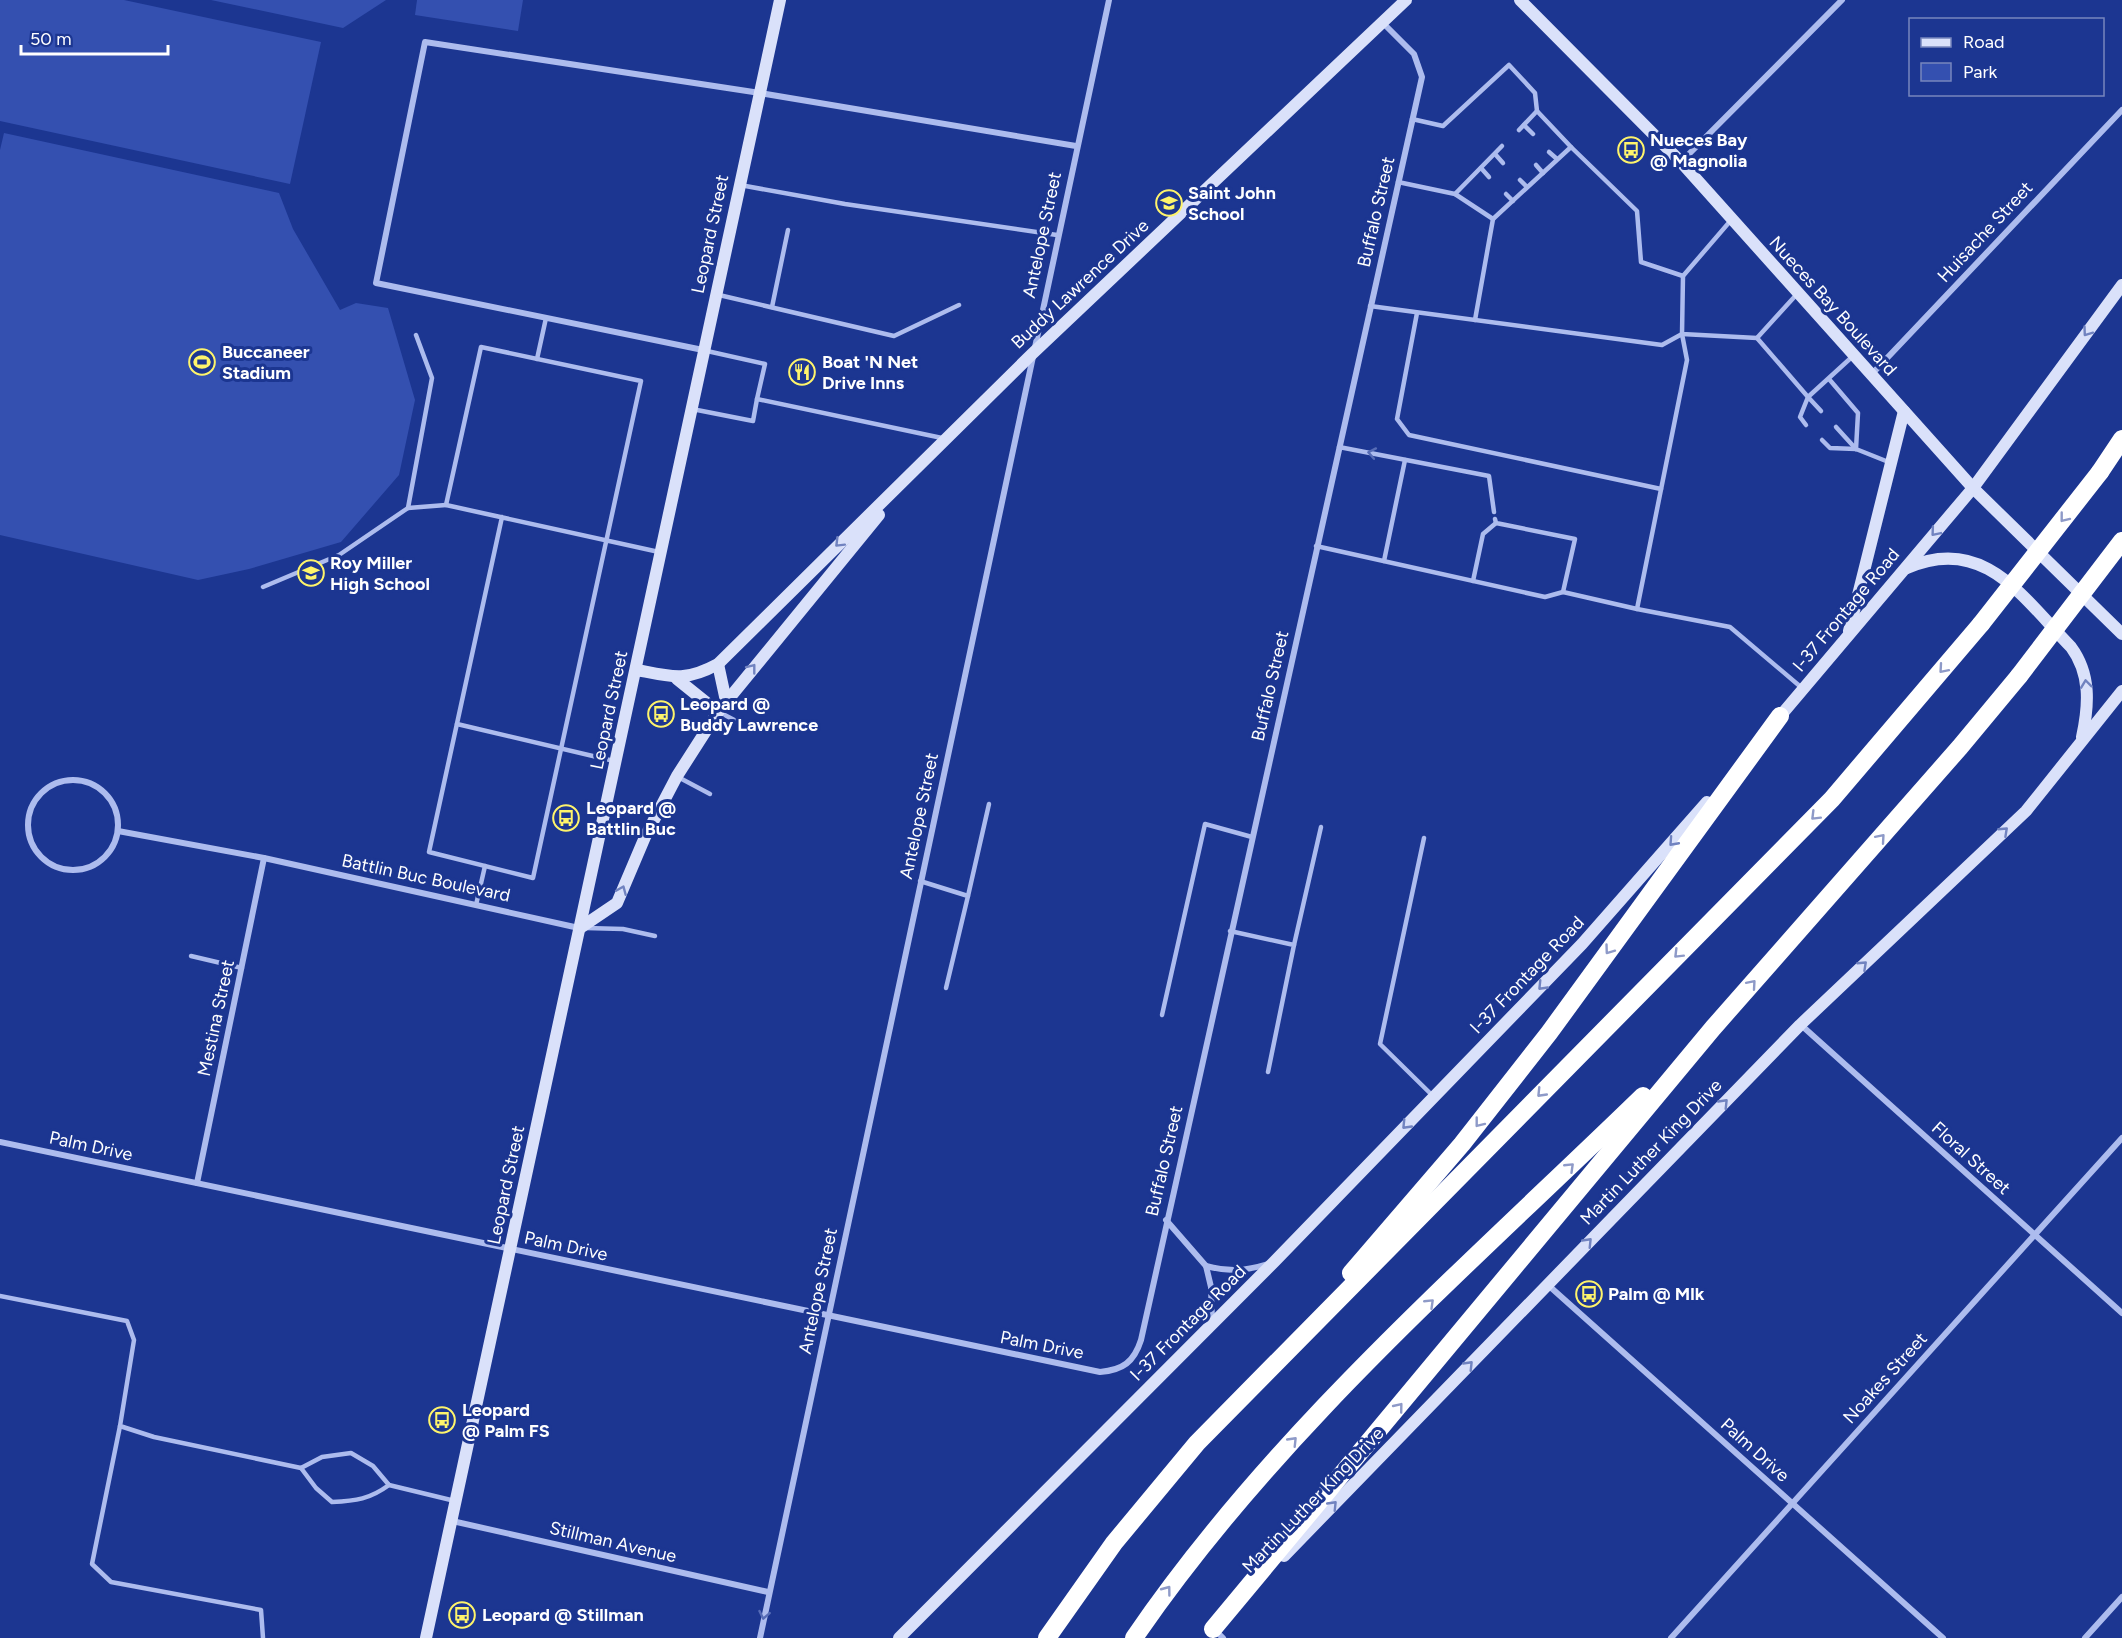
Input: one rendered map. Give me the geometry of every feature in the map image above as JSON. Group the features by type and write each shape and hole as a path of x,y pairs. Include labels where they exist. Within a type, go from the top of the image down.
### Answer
{"highway":[{"path":"1047,1638 1114,1543 1197,1443 1832,799 1981,624 2100,472 2122,439"},
{"path":"1214,1635 1713,1028 1952,756 2019,675 2122,542"},
{"path":"1268,1370 1493,1106 1780,716"},
{"path":"1134,1638 1166,1590 1266,1469 1379,1352 1713,1028"}],"main road":[{"name":"Leopard Street","path":"426,1638 780,0"},
{"name":"Buddy Lawrence Drive","path":"637,670 677,679 698,675 718,664 850,532 913,475 1032,354 1406,0"},
{"name":"Nueces Bay Boulevard","path":"1520,0 1681,162 1973,488 2122,634"},
{"name":"I-37 Frontage Road","path":"900,1638 1274,1262 1582,944 1780,716 1973,488 2122,285"},
{"path":"1848,635 1904,411"},
{"name":"Buddy Lawrence Drive","path":"580,928 617,903 645,837 677,776 726,701 913,475"},
{"path":"1903,570 1932,559 1946,557 1973,561 1998,573 2071,646 2080,660 2086,679 2087,701 2081,741"},
{"path":"718,664 726,701"},
{"path":"677,679 718,712"},
{"name":"Martin Luther King Drive","path":"1214,1635 1548,1284 1800,1025 2026,811 2122,691"}],"street":[{"name":"Antelope Street","path":"760,1638 1108,0"},
{"path":"1681,162 1842,0"},
{"name":"Buffalo Street","path":"1126,1365 1136,1356 1141,1340 1230,931 1422,77 1414,54 1383,23"},
{"path":"703,350 376,283 426,42 760,93 1076,146"},
{"name":"Huisache Street","path":"1871,375 2122,110"},
{"path":"63,780 78,780 92,783 108,797 117,816 118,831 113,846 104,858 91,867 76,870 60,869 46,862 36,852 29,837 27,822 31,807 50,785 63,780"},
{"name":"Battlin Buc Boulevard","path":"118,831 264,858 580,928"},
{"name":"Mestina Street","path":"197,1183 264,858"},
{"name":"Floral Street","path":"1800,1025 2122,1313"},
{"name":"Noakes Street","path":"1671,1638 2122,1138"},
{"name":"Palm Drive","path":"0,1142 828,1317 1100,1372 1115,1370 1126,1365"},
{"path":"1166,1220 1206,1266 1211,1287 1212,1323"},
{"path":"1206,1266 1245,1271 1274,1262"},
{"name":"Palm Drive","path":"1548,1284 1943,1638"},
{"name":"Stillman Avenue","path":"452,1521 768,1592"},
{"path":"2085,1638 2122,1597"}],"lane":[{"path":"1412,119 1443,126 1509,65 1535,93 1538,111 1636,211 1641,262 1683,276"},
{"path":"1519,130 1538,111"},
{"path":"1524,125 1533,134"},
{"path":"1455,194 1502,146"},
{"path":"1475,320 1493,219 1571,147"},
{"path":"1549,152 1557,159"},
{"path":"1495,154 1503,163"},
{"path":"1536,165 1543,173"},
{"path":"1481,168 1489,177"},
{"path":"1520,180 1527,187"},
{"path":"1398,182 1455,194 1493,219"},
{"path":"740,184 845,204 1057,235"},
{"path":"1506,194 1513,201"},
{"path":"1637,609 1687,360 1682,334 1683,276 1732,219"},
{"path":"772,307 788,230"},
{"path":"1757,338 1798,293"},
{"path":"716,294 894,336 959,305"},
{"path":"1370,306 1662,345 1682,334 1757,338 1821,411"},
{"path":"1417,313 1397,419 1409,435 1661,489"},
{"path":"537,359 546,318"},
{"path":"408,508 432,378 416,335"},
{"path":"446,505 481,347 641,381 533,878 429,852 502,518"},
{"path":"691,409 753,422 765,364 703,350"},
{"path":"1806,425 1800,417 1808,397 1854,356"},
{"path":"1829,379 1858,413 1856,449"},
{"path":"757,399 948,439"},
{"path":"1836,427 1856,449"},
{"path":"1822,440 1830,448 1856,449 1891,463"},
{"path":"1339,447 1489,476 1494,512"},
{"path":"1384,561 1405,460"},
{"path":"263,587 339,555 408,508 446,505 661,552"},
{"path":"1473,581 1483,534 1496,521 1575,539 1563,592"},
{"path":"1316,546 1545,597 1563,592 1730,627 1803,688"},
{"path":"718,712 738,722"},
{"path":"457,724 617,761"},
{"path":"677,776 710,794"},
{"path":"946,988 989,804"},
{"path":"1162,1014 1205,824 1252,837"},
{"path":"1268,1072 1321,827"},
{"path":"1424,838 1380,1044 1434,1097"},
{"path":"476,904 485,866"},
{"path":"920,881 968,896"},
{"path":"580,928 623,929 655,936"},
{"path":"1230,931 1294,945"},
{"path":"191,956 242,968"},
{"path":"0,1296 127,1321 134,1340 120,1426 92,1564 111,1582 261,1610 263,1638"},
{"path":"120,1426 154,1437 301,1467 322,1457 351,1453 373,1466 389,1485 455,1501"},
{"path":"301,1467 316,1488 332,1502 357,1501 373,1497 389,1485"}],"green space":[{"path":"0,0 124,0 321,42 290,184 0,121"},
{"path":"211,0 386,0 343,28"},
{"path":"417,0 523,0 518,31 415,15"},
{"name":"Buccaneer Stadium","path":"4,133 279,193 293,229 340,310 356,303 388,308 415,400 399,475 341,542 249,569 198,580 0,535 0,150"}],"place":[{"name":"Nueces Bay @ Magnolia","path":"1631,150"},
{"name":"Saint John School","path":"1169,203"},
{"name":"Buccaneer Stadium","path":"202,362"},
{"name":"Boat 'N Net Drive Inns","path":"802,372"},
{"name":"Roy Miller High School","path":"311,573"},
{"name":"Leopard @ Buddy Lawrence","path":"661,714"},
{"name":"Leopard @ Battlin Buc","path":"566,818"},
{"name":"Palm @ Mlk","path":"1589,1294"},
{"name":"Leopard @ Palm FS","path":"442,1420"},
{"name":"Leopard @ Stillman","path":"462,1615"}]}
